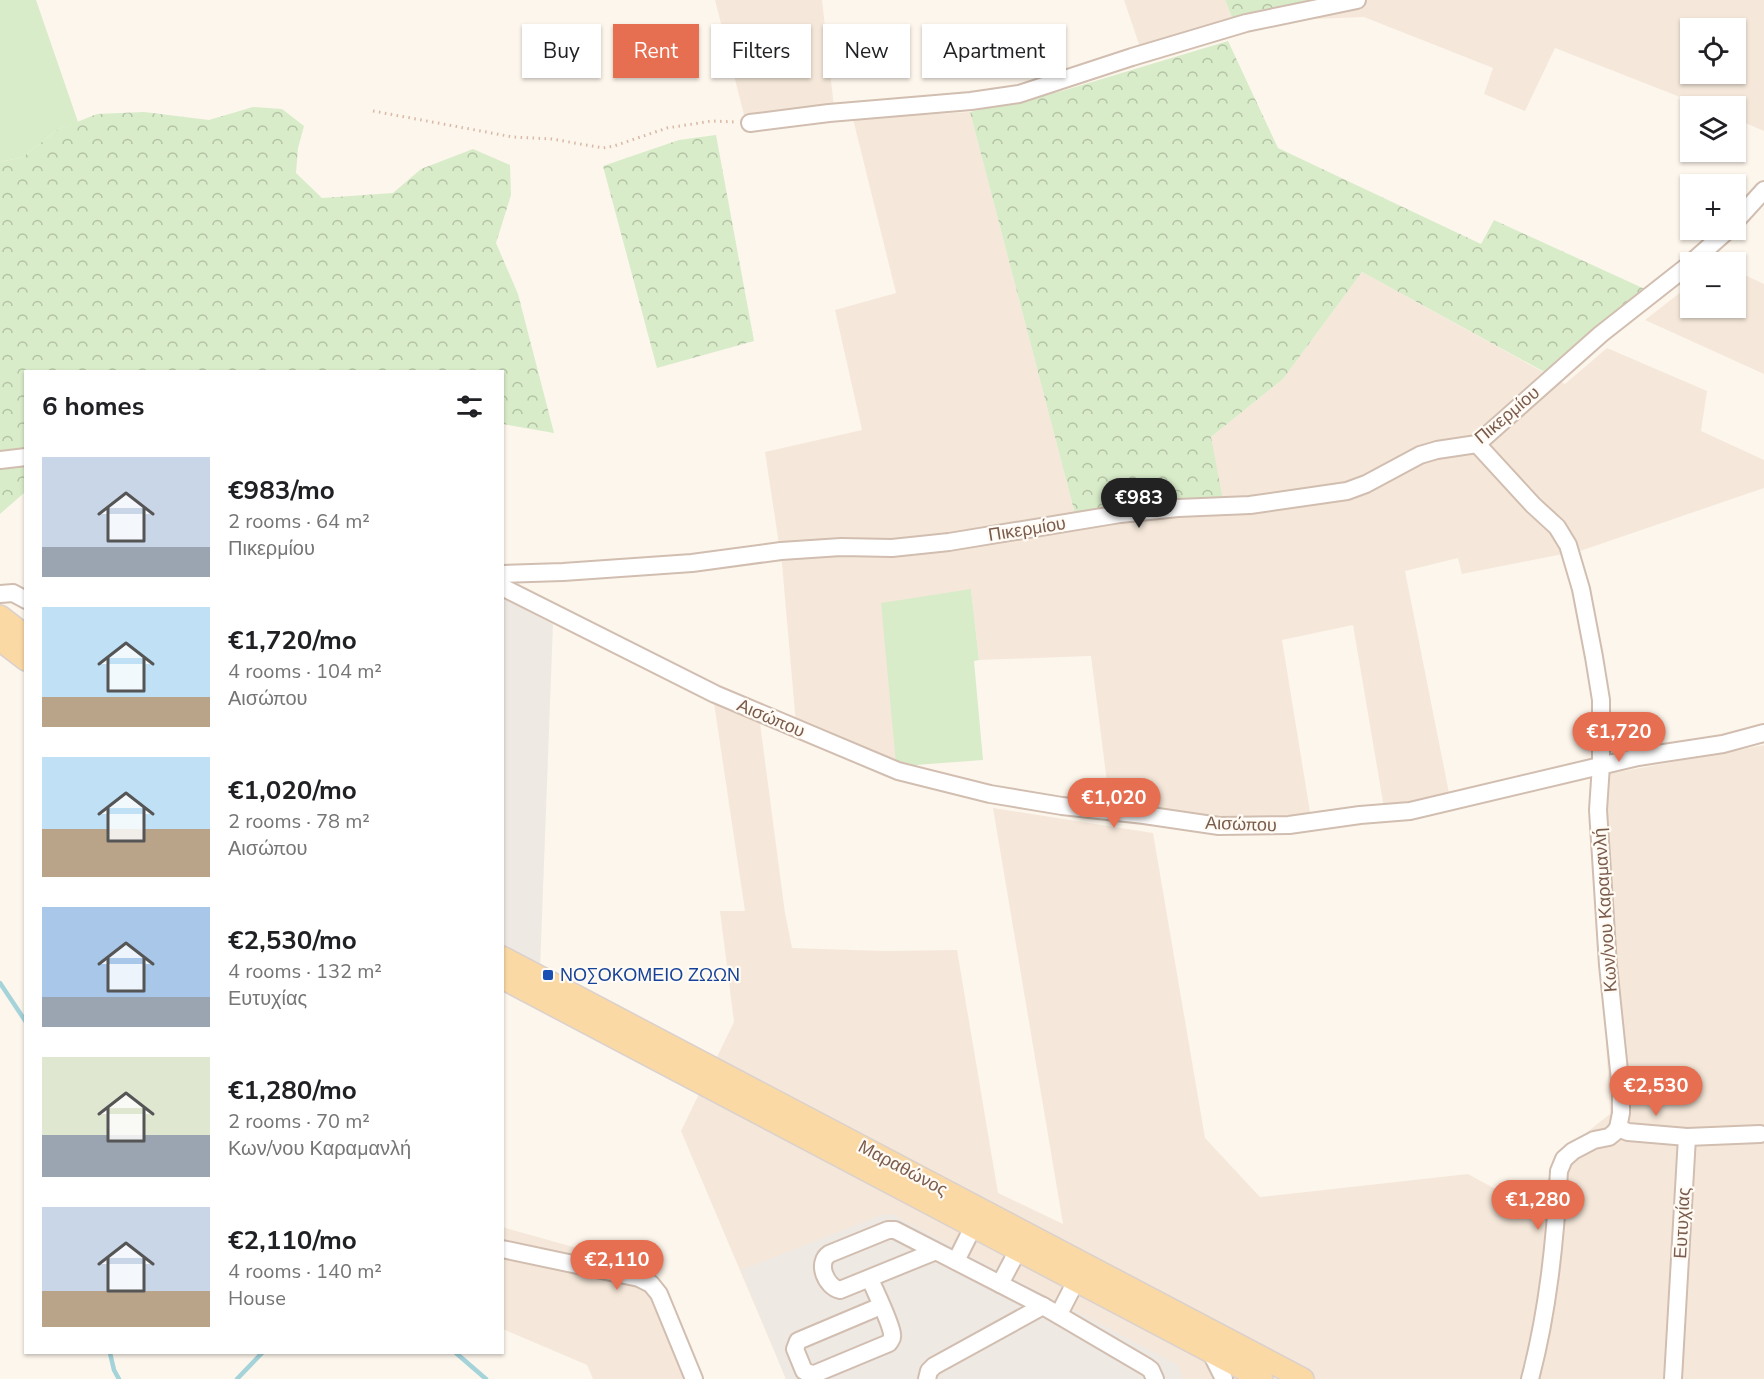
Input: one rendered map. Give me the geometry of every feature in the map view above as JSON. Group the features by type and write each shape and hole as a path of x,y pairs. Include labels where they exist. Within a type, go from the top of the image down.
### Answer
{"main road":[{"path":"0,616 24,634"},
{"path":"0,640 24,658"},
{"name":"Μαραθώνος","path":"504,958 1303,1379"},
{"name":"Μαραθώνος","path":"504,979 1262,1379"}],"street":[{"path":"750,123 829,113 971,101 1019,93 1246,23 1357,0"},
{"path":"1746,210 1764,190"},
{"name":"Πικερμίου","path":"1703,252 1717,240"},
{"name":"Πικερμίου","path":"504,574 692,563 781,551 841,547 892,548 949,542 1120,514 1178,508 1250,505 1347,491 1366,484 1420,455 1477,444 1601,334 1680,272"},
{"name":"Κων/νου Καραμανλή","path":"1477,444 1533,505 1557,527 1568,545 1581,589 1601,700 1598,810 1608,965 1621,1090 1621,1113 1617,1128"},
{"path":"0,460 24,457"},
{"name":"Αισώπου","path":"504,588 715,694 898,771 990,794 1062,806 1219,826 1289,825 1410,811 1601,765 1723,744 1764,733"},
{"path":"0,594 14,593 24,599"},
{"path":"1530,1379 1551,1277 1559,1171 1564,1159 1594,1140 1608,1137 1617,1128 1628,1132 1687,1137 1760,1134"},
{"name":"Ευτυχίας","path":"1673,1379 1687,1137"},
{"path":"956,1261 973,1227"},
{"path":"936,1251 844,1290 836,1290 830,1284 823,1269 822,1260 829,1254 891,1229 898,1231 1059,1314 1147,1367 1155,1379"},
{"path":"504,1249 639,1278 651,1284 659,1294 694,1379"},
{"path":"1000,1284 1018,1250"},
{"path":"870,1279 881,1306 892,1335 889,1343 817,1373 804,1371 795,1349 798,1341 881,1306"},
{"path":"1059,1314 1076,1281"},
{"path":"927,1379 929,1371 934,1366 1043,1306"},
{"path":"1210,1351 1224,1379"}],"path":[{"path":"373,111 513,137 552,139 603,148 668,128 712,121 750,123"}],"shaded area":[{"path":"715,0 822,0 825,24 823,78 831,78 834,107 744,115 735,78 811,78 811,24 721,24"},
{"path":"1124,0 1225,0 1233,20 1140,47"},
{"path":"1309,0 1764,0 1764,131 1746,123 1746,96 1680,97 1555,48 1525,111 1484,94 1493,68 1364,17 1314,19"},
{"path":"970,112 1075,514 1211,437 1283,379 1362,272 1565,384 1607,348 1707,391 1701,431 1764,460 1764,488 1583,550 1462,574 1458,558 1405,571 1450,798 1384,808 1353,625 1282,640 1311,818 1237,821 1110,806 1091,656 979,660 971,589 896,764 796,724 782,564 765,452 862,430 835,310 896,293 853,119"},
{"path":"1746,276 1764,284 1764,374 1645,320 1680,293 1680,318 1746,318"},
{"path":"504,599 553,624 540,970 504,950"},
{"path":"714,703 760,723 785,913 792,948 884,951 957,950 998,1193 1063,1224 993,808 1153,833 1205,1138 1260,1197 1468,1174 1550,1219 1557,1156 1610,1114 1592,777 1764,745 1764,1379 786,1379 681,1131 734,1022 720,911 745,911"},
{"path":"892,1214 1178,1365 1183,1379 786,1379 741,1270 882,1215"},
{"path":"504,1228 645,1267 659,1280 702,1379 593,1379 587,1365 504,1329"}],"green space":[{"path":"0,0 36,0 78,122 57,130 23,157 0,162"},
{"path":"1225,0 1309,0 1310,3 1233,20"},
{"path":"1228,41 1278,148 1481,244 1494,220 1647,290 1548,374 1362,272 1283,379 1211,437 1223,500 1075,514 970,112 1062,91"},
{"path":"253,107 282,109 304,126 298,148 296,173 322,198 393,193 421,169 473,149 510,165 511,195 496,243 518,294 554,433 504,424 504,370 24,370 24,493 0,514 0,162 23,157 57,130 97,114 144,112 209,120"},
{"path":"716,135 754,341 657,368 603,166 679,140"},
{"path":"971,589 979,660 974,661 983,760 902,766 896,764 881,603"}],"waterway":[{"path":"0,983 24,1019"},
{"path":"110,1354 119,1379"},
{"path":"237,1379 261,1354"},
{"path":"457,1354 486,1379"}],"place":[{"name":"ΝΟΣΟΚΟΜΕΙΟ ΖΩΩΝ","path":"548,975"}]}
